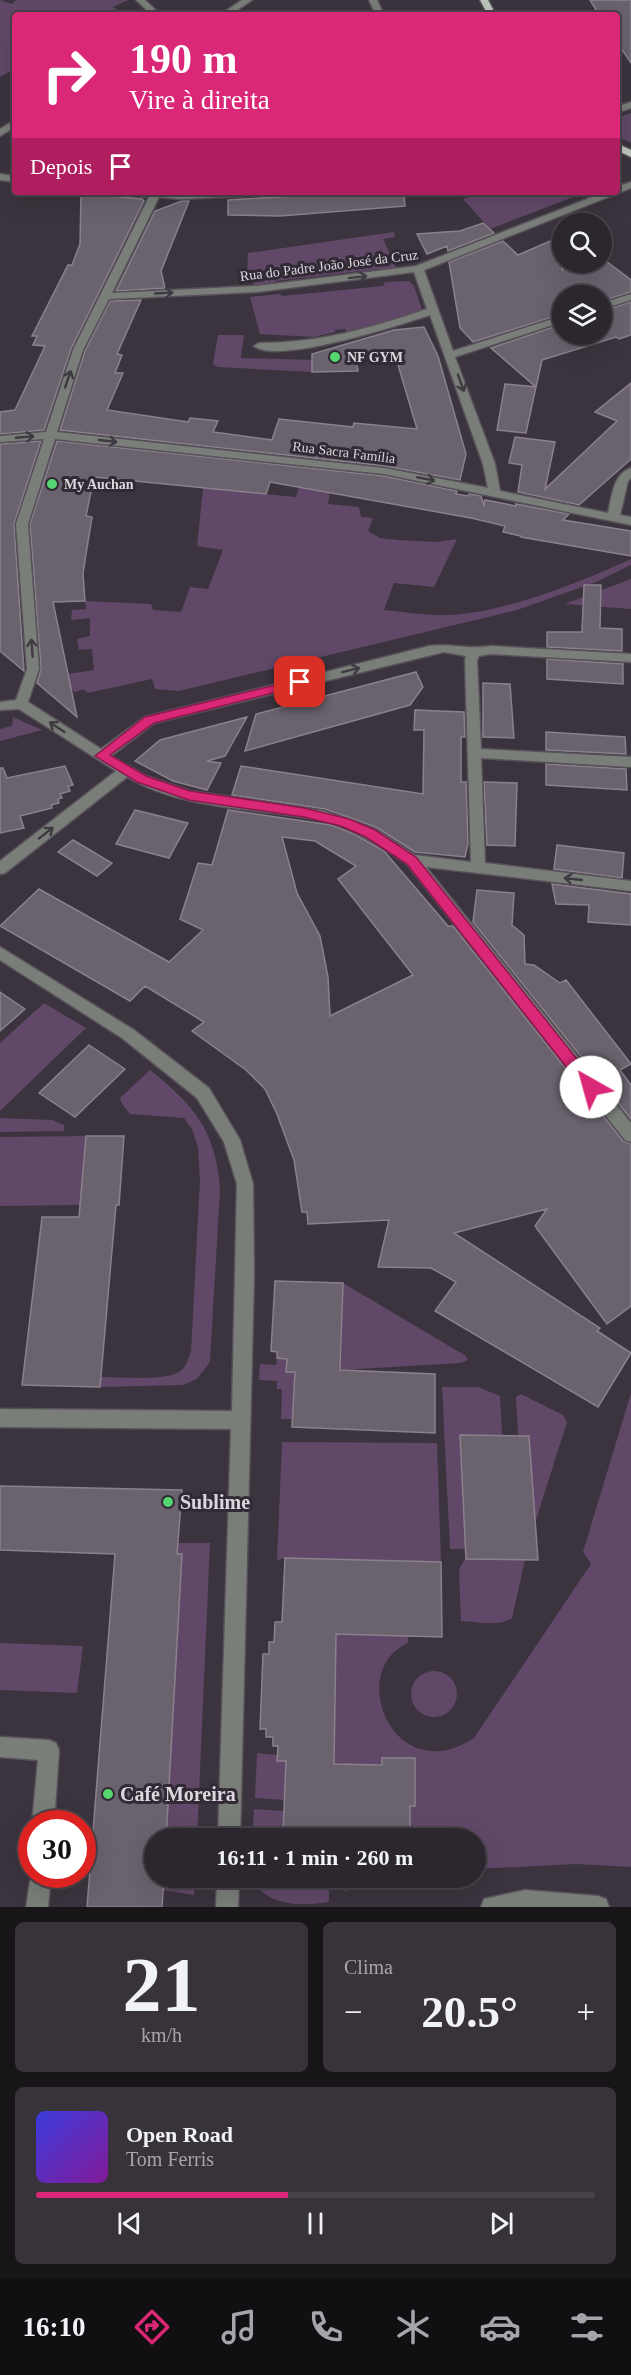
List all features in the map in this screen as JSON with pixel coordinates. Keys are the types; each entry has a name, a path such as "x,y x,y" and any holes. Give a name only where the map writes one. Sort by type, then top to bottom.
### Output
{"street":[{"path":"140,0 154,12"},
{"path":"229,12 248,0"},
{"path":"21,704 33,669 22,524 78,350 155,195"},
{"name":"Rua do Padre João José da Cruz","path":"105,296 257,289 418,269 605,195"},
{"path":"418,269 489,464 494,492"},
{"path":"612,303 631,297"},
{"path":"259,346 292,348 313,345 356,336 434,310"},
{"path":"451,356 552,322"},
{"name":"Rua Sacra Família","path":"0,439 50,435 384,471 631,521"},
{"path":"613,518 622,480 631,471"},
{"path":"101,756 150,720 429,650 444,648 474,653 491,650 631,658"},
{"path":"474,653 471,660 478,868"},
{"path":"0,706 21,704 101,756 154,785 189,796 304,813 344,822 370,833 412,860 631,1135"},
{"path":"474,753 631,762"},
{"path":"0,869 127,770"},
{"path":"412,860 631,886"},
{"path":"0,953 128,1034 203,1093 232,1140 245,1184 245,1275 229,1828"},
{"path":"0,1418 240,1420"},
{"path":"0,1746 49,1750 45,1810"},
{"path":"38,1907 39,1888"},
{"path":"228,1888 228,1907"},
{"path":"492,1907 525,1901 598,1907"}],"shaded area":[{"path":"0,0 12,4 16,0 128,0 113,7 121,12 12,12 12,71 0,77"},
{"path":"631,113 631,143 620,138 620,117"},
{"path":"477,195 576,196 490,229 463,199"},
{"path":"394,232 395,237 383,239 397,270 380,272 378,269 275,281 275,284 255,286 247,272 248,253"},
{"path":"409,281 414,286 422,310 352,333 346,333 346,329 335,330 335,332 313,337 260,334 250,297 383,286 385,282"},
{"path":"218,335 244,335 241,358 313,360 312,372 218,367 213,364"},
{"path":"303,472 332,476 328,504 359,507 361,517 373,518 368,531 380,538 437,542 457,539 434,587 394,583 384,610 449,615 494,609 542,595 631,559 631,565 596,582 517,610 179,691 155,689 152,679 88,693 83,689 75,692 69,687 68,674 94,670 92,649 79,650 77,639 90,636 90,618 71,620 72,610 86,609 85,601 151,604 153,610 181,612 190,587 208,589 223,550 197,546 203,488 296,497"},
{"path":"631,579 631,609 565,604"},
{"path":"13,717 42,730 0,741 0,729 12,726"},
{"path":"44,1003 86,1028 0,1111 0,1043"},
{"path":"150,1070 179,1095 200,1121 214,1151 218,1169 220,1189 210,1362 197,1379 183,1385 100,1387 101,1377 152,1378 172,1375 183,1368 191,1352 200,1180 198,1148 192,1129 184,1118 130,1114 122,1104 120,1098"},
{"path":"0,1118 52,1120 64,1125 64,1131 0,1132"},
{"path":"86,1136 80,1205 0,1206 0,1137"},
{"path":"343,1283 466,1356 468,1360 461,1363 341,1370"},
{"path":"277,1358 287,1359 286,1372 295,1372 293,1419 281,1419 282,1389 277,1389 277,1381 259,1380 260,1364 276,1365"},
{"path":"442,1387 478,1387 500,1396 502,1435 460,1435 466,1549 450,1549"},
{"path":"631,1393 631,1867 576,1864 486,1868 486,1828 410,1828 410,1806 415,1805 415,1759 382,1758 382,1765 334,1764 336,1634 408,1636 408,1643 389,1657 380,1677 380,1699 387,1721 401,1739 421,1749 446,1750 474,1738 591,1564 583,1552"},
{"path":"521,1394 563,1415 567,1422 535,1523 529,1436 518,1435 516,1397"},
{"path":"282,1442 437,1443 441,1562 285,1558 277,1560"},
{"path":"178,1543 210,1543 197,1828 167,1828 182,1554 177,1554"},
{"path":"466,1557 525,1560 512,1618 494,1623 461,1621 459,1570"},
{"path":"0,1643 83,1646 77,1693 0,1690"},
{"path":"434,1671 450,1678 457,1694 450,1710 434,1717 418,1710 411,1694 418,1678"},
{"path":"257,1753 278,1755 278,1761 286,1761 285,1800 255,1798"},
{"path":"254,1809 284,1811 317,1828 253,1828"},
{"path":"163,1888 194,1888 194,1895 163,1890"},
{"path":"258,1888 329,1888 329,1902 296,1904 266,1895"},
{"path":"344,1888 360,1888 344,1891"}],"building":[{"path":"590,0 631,0 631,63 620,47 620,12 597,12"},
{"path":"81,195 101,195 144,201 71,349 44,430 0,434 0,412 15,410 45,346 33,345 37,336 32,336 68,265 72,265 80,244"},
{"path":"309,195 404,195 405,206 280,216 228,215 228,200"},
{"path":"182,201 189,201 161,271 165,288 116,291 155,211"},
{"path":"483,223 494,233 448,251 447,246 427,254 417,234 460,231"},
{"path":"552,240 552,273 612,273 612,266 631,280 631,292 612,298 612,285 552,285 552,317 473,342 460,328 449,262 503,241 518,255"},
{"path":"141,300 117,354 122,355 115,373 123,373 107,410 188,422 190,418 218,421 213,432 272,440 279,419 353,427 354,423 417,429 396,358 356,359 358,371 312,372 312,354 394,330 424,327 438,356 466,454 460,480 384,466 60,430 85,351 110,301"},
{"path":"631,302 631,335 619,339 612,338 612,308"},
{"path":"552,327 552,345 590,345 542,360 536,387 491,348"},
{"path":"631,383 631,459 579,505 518,492 522,465 509,463 515,437 555,442 545,489 617,421 595,412"},
{"path":"505,384 536,387 526,433 497,430"},
{"path":"41,441 14,524 24,671 0,651 0,444"},
{"path":"57,441 384,476 457,491 456,494 481,496 484,505 485,500 516,506 516,504 569,514 563,520 631,531 631,556 521,537 503,532 505,526 471,518 270,482 266,494 94,477 86,516 92,517 83,573 85,601 53,602 77,717 37,683 41,669 30,524"},
{"path":"584,585 601,585 600,628 622,629 622,651 547,647 547,632 582,632"},
{"path":"547,659 623,664 623,684 547,679"},
{"path":"416,672 423,687 410,705 245,751 256,714"},
{"path":"483,683 510,684 514,738 483,737"},
{"path":"415,710 464,712 465,737 461,737 461,782 466,782 468,844 465,857 415,852 376,827 325,809 232,795 241,766 423,794 424,730 414,730"},
{"path":"247,717 225,756 207,761 221,763 207,790 173,781 135,761 160,740"},
{"path":"546,732 625,737 626,754 546,750"},
{"path":"546,764 626,769 627,790 546,785"},
{"path":"65,766 73,785 68,786 70,791 60,794 62,798 58,799 59,803 51,805 52,808 20,816 24,828 0,833 0,768 3,768 7,778"},
{"path":"484,782 517,783 515,846 487,845"},
{"path":"135,810 188,823 169,858 116,844"},
{"path":"228,810 331,825 354,834 384,851 448,926 453,926 623,1141 631,1144 631,1306 607,1324 535,1226 547,1209 454,1233 600,1328 597,1331 631,1353 598,1407 435,1311 456,1282 431,1268 378,1267 389,1220 308,1224 307,1212 302,1212 294,1160 265,1089 246,1070 192,1031 204,1022 145,986 130,1001 0,926 39,889 169,962 203,930 180,919 198,863 212,865","holes":["282,837 315,841 356,866 338,879 413,975 330,1016 328,977 320,936 297,893"]},
{"path":"73,840 112,863 97,876 58,852"},
{"path":"557,845 624,853 622,878 554,869"},
{"path":"552,884 631,894 631,925 588,922 589,905 556,904"},
{"path":"477,890 514,893 512,925 524,935 525,964 534,965 560,983 566,980 631,1064 620,1070 631,1085 631,1119 473,922"},
{"path":"0,992 25,1009 0,1031"},
{"path":"89,1045 125,1069 75,1117 39,1093"},
{"path":"86,1136 124,1136 100,1387 22,1385 42,1217 79,1217"},
{"path":"275,1281 343,1283 340,1370 435,1374 435,1433 292,1427 295,1372 286,1372 287,1359 277,1358 277,1352 271,1351"},
{"path":"460,1435 529,1436 538,1560 466,1559"},
{"path":"0,1486 182,1490 177,1554 182,1554 167,1828 144,1828 144,1888 163,1888 162,1907 87,1907 89,1888 96,1888 95,1810 115,1554 0,1550"},
{"path":"285,1558 441,1562 442,1637 336,1634 334,1764 382,1765 382,1758 415,1758 415,1806 410,1806 410,1828 283,1828 286,1761 277,1761 278,1746 273,1746 273,1737 266,1737 266,1729 260,1729 263,1654 269,1654 269,1642 274,1642 275,1622 282,1622"}],"place":[{"name":"NF GYM","path":"335,357"},
{"name":"My Auchan","path":"52,484"},
{"name":"Sublime","path":"168,1502"},
{"name":"Café Moreira","path":"108,1794"}],"route":[{"path":"300,682 150,720 101,756 154,785 189,796 324,816 344,822 370,833 412,860 591,1087"}]}
